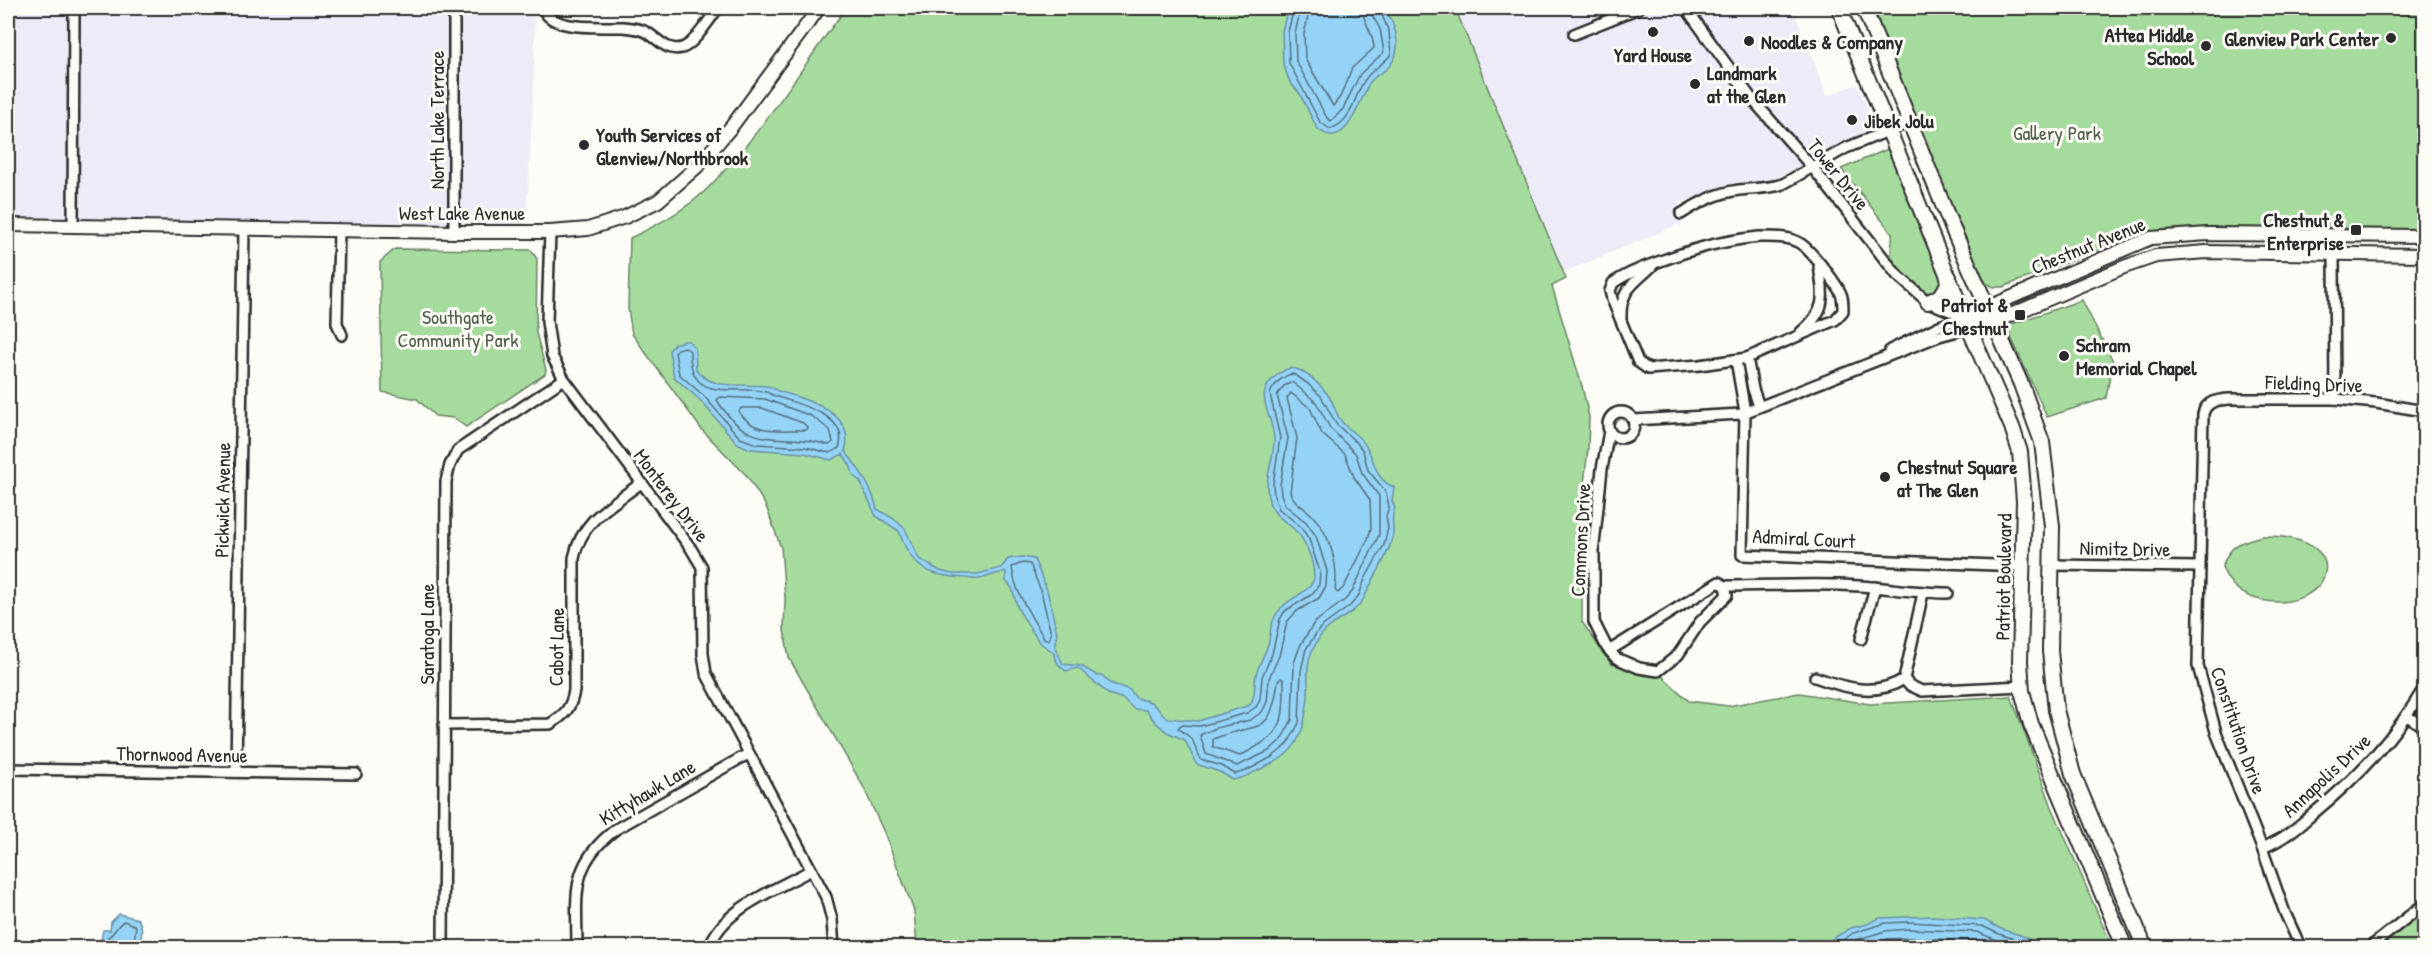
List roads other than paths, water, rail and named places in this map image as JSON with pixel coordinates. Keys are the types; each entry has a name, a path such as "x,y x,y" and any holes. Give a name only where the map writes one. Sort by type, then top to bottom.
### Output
{"main road":[{"name":"Patriot Boulevard","path":"1839,8 2012,427 2020,452 2024,501 2021,566 2022,686 2031,724 2125,948"},
{"path":"1864,8 2042,442 2052,526 2050,651 2056,710 2073,774 2145,948"},
{"path":"1928,302 1943,294 1948,287 1949,277"}],"street":[{"path":"73,225 74,8"},
{"name":"North Lake Terrace","path":"454,8 454,232"},
{"path":"543,8 549,17 564,24 633,28 648,33 666,47 679,49 691,43 718,8"},
{"path":"1574,34 1639,8"},
{"name":"Tower Drive","path":"1686,8 1751,98 1812,167 1897,275 1928,302 1967,322"},
{"name":"West Lake Avenue","path":"8,225 454,232 550,232 588,229 624,217 658,201 699,165 726,134 815,9"},
{"path":"1681,214 1722,193 1772,188 1846,148 1910,122"},
{"name":"Pickwick Avenue","path":"236,772 244,229"},
{"path":"339,230 337,323 342,335"},
{"name":"Monterey Drive","path":"550,232 547,322 552,356 564,379 690,547 702,567 703,654 706,674 830,906 834,948"},
{"name":"Chestnut Avenue","path":"1609,431 1610,419 1616,413 1628,414 1633,420 1741,414 1939,336 1988,308 2151,238 2208,234 2424,236"},
{"path":"1783,237 1800,243 1818,263 1842,297 1843,311 1835,320 1747,358 1700,365 1648,369 1638,363 1610,291 1613,283 1621,277 1656,262 1720,241 1783,237"},
{"name":"Chestnut Avenue","path":"1967,322 1994,322 2124,267 2156,256 2206,252 2424,255"},
{"path":"2334,255 2335,399"},
{"path":"1622,322 1621,309 1628,288 1656,262"},
{"path":"1797,335 1810,325 1821,309 1824,292 1818,263"},
{"path":"1747,358 1752,389 1759,406"},
{"name":"Admiral Court","path":"1736,360 1745,412 1742,555 2021,566"},
{"name":"Saratoga Lane","path":"443,948 446,481 450,465 458,450 564,379"},
{"name":"Fielding Drive","path":"2205,407 2215,400 2229,399 2335,399 2424,411"},
{"name":"Constitution Drive","path":"2205,407 2202,430 2198,666 2216,732 2285,913 2301,948"},
{"path":"1609,431 1620,438 1629,436 1634,429 1633,420"},
{"name":"Commons Drive","path":"1609,431 1602,469 1594,546 1594,622 1607,648 1616,658 1639,668 1658,671 1678,655 1700,622 1726,595 1725,586"},
{"name":"Cabot Lane","path":"444,725 550,724 564,716 571,705 574,691 574,558 577,543 585,528 597,516 640,483"},
{"name":"Nimitz Drive","path":"2050,565 2199,567"},
{"path":"1607,648 1612,649 1719,582 1725,586 1875,587 1923,593 1948,593"},
{"path":"1861,639 1875,587"},
{"path":"1815,677 1846,689 1890,688 1904,679 1923,593"},
{"path":"1904,679 1909,685 1922,690 2022,686"},
{"name":"Annapolis Drive","path":"2262,848 2291,832 2370,763 2407,716 2424,688"},
{"path":"2407,716 2424,727"},
{"name":"Kittyhawk Lane","path":"577,948 578,877 588,857 600,841 616,829 748,754"},
{"name":"Thornwood Avenue","path":"8,769 356,774"},
{"path":"709,948 714,934 735,912 811,870"},
{"path":"2369,948 2424,904"}],"water":[{"path":"1288,8 1383,8 1392,23 1397,39 1395,56 1385,70 1370,82 1351,121 1337,134 1327,134 1317,128 1300,94 1290,82 1283,64 1282,31"},
{"path":"689,341 695,348 696,369 710,381 728,385 769,386 814,403 836,417 843,426 847,438 845,451 872,493 877,509 905,529 919,559 940,571 952,574 977,574 1001,568 1008,559 1022,557 1034,559 1047,590 1057,633 1055,647 1063,664 1081,666 1098,676 1102,675 1110,683 1130,690 1136,698 1151,702 1167,718 1198,721 1250,705 1254,695 1256,675 1278,611 1309,587 1313,581 1312,563 1306,545 1299,534 1275,512 1268,496 1267,481 1274,442 1264,397 1271,381 1280,373 1296,369 1319,385 1330,398 1342,422 1365,444 1379,476 1394,487 1392,501 1395,508 1391,543 1361,602 1352,612 1324,632 1312,651 1308,668 1305,718 1294,746 1278,760 1247,776 1233,780 1220,772 1196,764 1185,740 1167,732 1146,710 1134,709 1123,699 1108,694 1078,668 1066,671 1061,667 1053,652 1039,642 1018,609 1012,588 1006,581 1006,572 976,579 940,575 922,568 909,554 899,531 876,516 860,481 854,476 843,454 831,460 804,453 750,449 737,443 700,400 674,377 669,351 674,344"},
{"path":"119,914 138,919 140,922 142,933 137,947 104,947 101,940 103,930 110,930 111,922"},
{"path":"1933,916 1984,920 2001,929 2023,936 2032,941 2036,947 1824,947 1835,937 1851,928 1880,918"}],"place":[{"name":"Yard House","path":"1653,32"},
{"name":"Glenview Park Center","path":"2391,38"},
{"name":"Noodles & Company","path":"1749,41"},
{"name":"Attea Middle School","path":"2206,46"},
{"name":"Landmark at the Glen","path":"1695,84"},
{"name":"Jibek Jolu","path":"1852,120"},
{"name":"Youth Services of Glenview/Northbrook","path":"584,145"},
{"name":"Chestnut & Enterprise","path":"2356,230"},
{"name":"Patriot & Chestnut","path":"2020,315"},
{"name":"Schram Memorial Chapel","path":"2064,356"},
{"name":"Chestnut Square at The Glen","path":"1885,477"}],"park label":[{"name":"Gallery Park","path":"2057,132"},
{"name":"Southgate Community Park","path":"458,328"}]}
